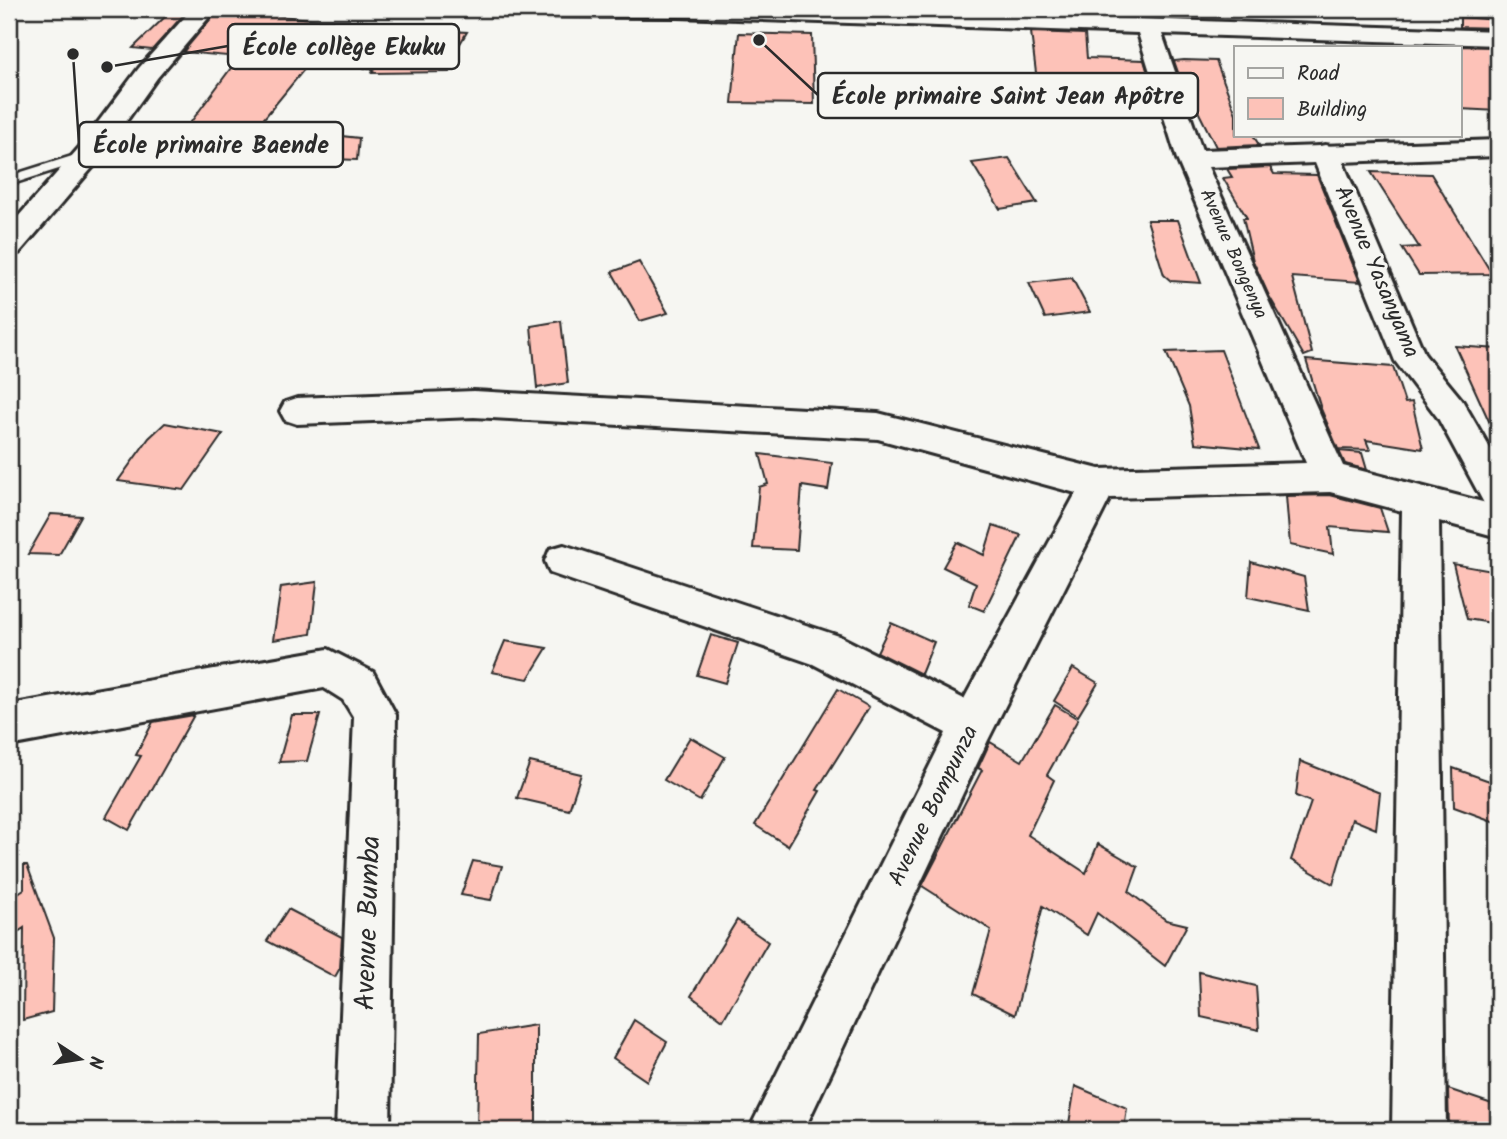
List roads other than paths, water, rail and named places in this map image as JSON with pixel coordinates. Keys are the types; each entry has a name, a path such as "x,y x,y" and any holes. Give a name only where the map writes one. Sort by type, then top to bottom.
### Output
{"street":[{"path":"9,246 88,155 148,73 204,9"},
{"path":"507,9 1074,17 1148,27 1498,38"},
{"name":"Avenue Bongenya","path":"1148,27 1191,159 1330,477"},
{"path":"1191,159 1498,148"},
{"name":"Avenue Yasanyama","path":"1325,153 1411,361 1450,409 1498,494"},
{"path":"297,411 474,404 878,426 1100,484 1330,477 1498,521"},
{"name":"Avenue Bompunza","path":"776,1130 973,725 1100,484"},
{"path":"1419,1130 1420,500"},
{"path":"564,561 825,649 973,725"},
{"name":"Avenue Bumba","path":"9,726 328,668 358,686 374,715 363,1130"}],"lane":[{"path":"9,181 88,155"}],"place":[{"name":"École primaire Saint Jean Apôtre","path":"759,40"},
{"name":"École primaire Baende","path":"73,54"},
{"name":"École collège Ekuku","path":"107,67"}]}
